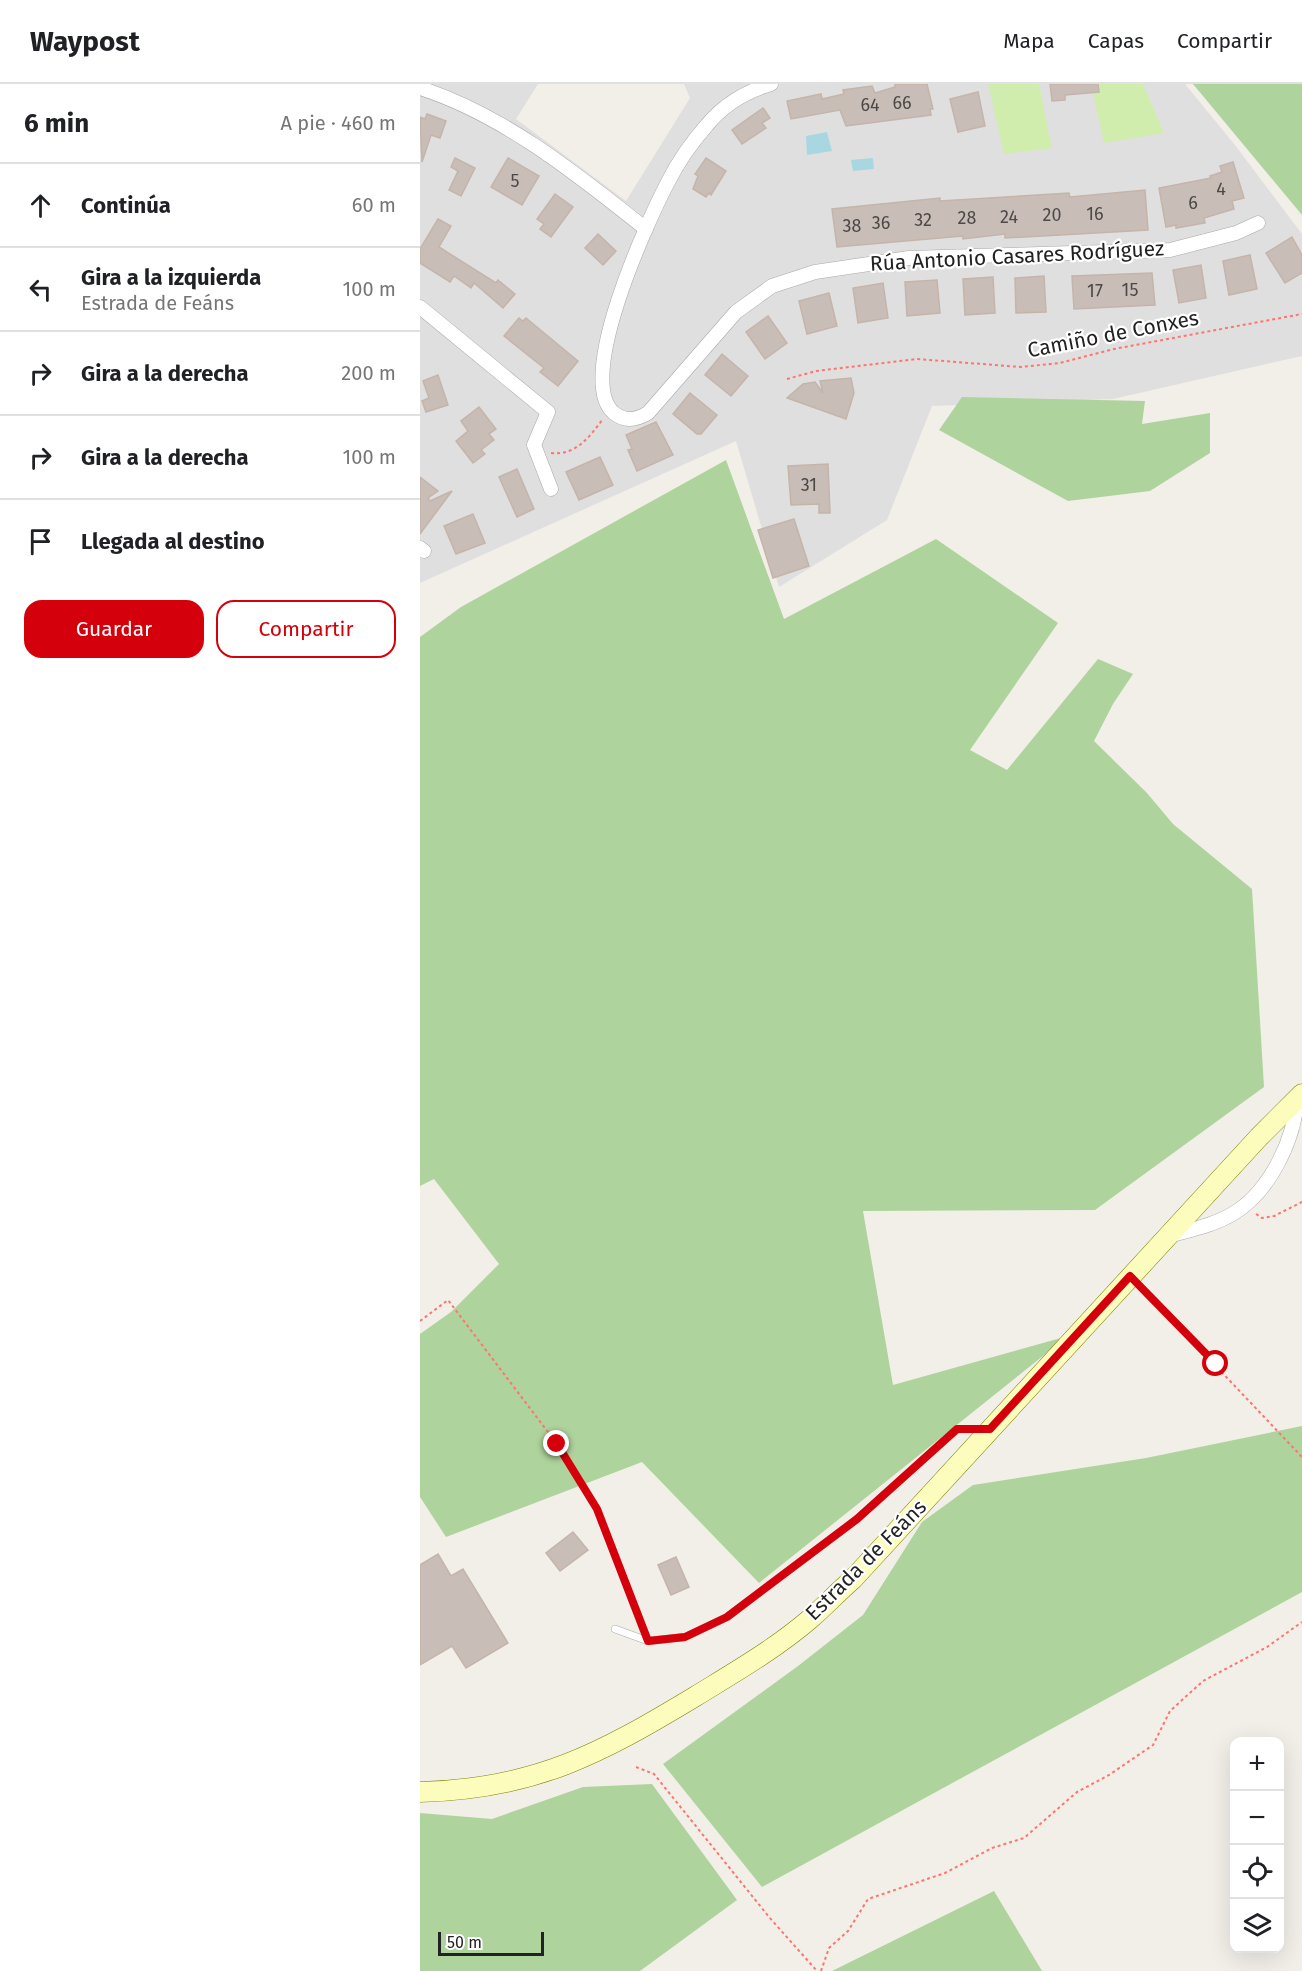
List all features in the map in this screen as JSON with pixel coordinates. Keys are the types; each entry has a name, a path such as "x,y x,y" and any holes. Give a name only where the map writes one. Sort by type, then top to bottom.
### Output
{"street":[{"path":"610,410 602,387 603,360 614,310 646,229 669,180 707,124 725,107 756,89 771,84"},
{"path":"420,88 487,117 594,186 646,229"},
{"name":"Rúa Antonio Casares Rodríguez","path":"610,410 627,419 648,413 736,312 772,286 815,272 909,258 1170,249 1236,233 1258,223"},
{"path":"420,306 548,412 534,445 551,489"},
{"name":"Estrada de Feáns","path":"1168,1236 1202,1227 1232,1214 1245,1205 1272,1173 1292,1126 1300,1096"},
{"name":"Estrada de Feáns","path":"420,1792 463,1791 511,1782 570,1765 626,1738 749,1664 809,1619 853,1579 1130,1276 1300,1096"}],"lane":[{"path":"615,1629 648,1641 685,1637 727,1617 857,1519 957,1429 990,1429"}],"path":[{"name":"Camiño de Conxes","path":"788,380 816,371 917,359 1021,367 1060,363 1114,349 1302,314"},
{"path":"536,451 559,454 577,448 589,437 610,410"},
{"path":"1245,1205 1262,1218 1274,1216 1302,1202"},
{"path":"1130,1276 1302,1457"},
{"path":"420,1321 448,1300 557,1444 597,1509 648,1641"},
{"path":"636,1767 654,1774 769,1917 819,1971 830,1948 848,1931 868,1899 945,1873 992,1848 1024,1838 1077,1792 1109,1775 1153,1744 1170,1711 1203,1681 1267,1647 1302,1622"}],"shaded area":[{"path":"420,84 538,84 516,119 626,201 690,98 684,84 1185,84 1235,145 1302,234 1302,356 1113,399 932,406 887,520 779,587 736,441 420,583"}],"green space":[{"path":"988,84 1039,84 1052,148 1004,154"},
{"path":"1091,84 1143,84 1164,133 1104,143"},
{"path":"1193,84 1302,84 1302,215"},
{"path":"962,397 1145,401 1142,424 1210,413 1210,453 1150,491 1068,501 939,430"},
{"path":"726,460 784,619 936,539 1058,623 970,750 1007,770 1098,659 1133,674 1113,704 1094,741 1147,793 1173,824 1252,889 1264,1087 1095,1210 863,1211 893,1385 1068,1336 759,1583 642,1462 446,1537 420,1497 420,1334 451,1312 499,1264 434,1179 420,1186 420,637 461,607"},
{"path":"1302,1426 1302,1592 762,1887 663,1764 798,1666 863,1615 922,1522 973,1485 1146,1458"},
{"path":"652,1784 737,1900 640,1971 420,1971 420,1813 492,1819 583,1787"},
{"path":"994,1891 1042,1971 832,1971"}],"water":[{"path":"827,132 832,151 807,155 806,136"},
{"path":"873,158 874,169 853,171 851,160"}],"building":[{"path":"895,84 927,84 933,109 930,109 931,115 846,126 840,110 791,119 787,101 821,94 822,99 844,94 843,90 872,86 875,93 895,87"},
{"path":"1050,84 1098,84 1099,92 1065,95 1065,100 1052,101"},
{"path":"978,92 985,126 958,132 950,99"},
{"path":"763,108 770,118 762,123 766,128 742,144 732,130"},
{"path":"427,114 446,121 440,138 431,135 422,162 420,117 425,119"},
{"path":"455,158 475,168 461,196 449,190 458,171 451,167"},
{"path":"508,158 539,176 522,205 491,187"},
{"path":"706,158 726,171 711,195 709,193 706,197 693,189 698,176 695,174"},
{"path":"1233,162 1244,198 1232,201 1234,209 1204,218 1205,223 1176,228 1176,225 1166,227 1159,188 1211,178 1210,176 1222,172 1220,166"},
{"path":"1145,190 1148,230 1005,238 1005,234 963,239 963,236 837,247 832,209 940,198 940,201 1069,193 1070,197"},
{"path":"555,194 573,207 551,237 540,229 544,224 537,219"},
{"path":"438,219 451,226 439,247 496,283 498,280 515,294 503,308 474,283 471,288 454,276 450,282 420,263 420,249"},
{"path":"598,234 616,251 603,265 585,248"},
{"path":"1292,237 1302,255 1302,273 1285,283 1266,253"},
{"path":"1250,255 1257,289 1229,295 1223,261"},
{"path":"1201,265 1206,298 1179,303 1173,270"},
{"path":"1152,273 1155,305 1074,309 1072,276"},
{"path":"1044,276 1046,312 1016,313 1015,278"},
{"path":"993,277 995,313 965,315 963,279"},
{"path":"937,280 940,313 907,316 905,282"},
{"path":"883,283 888,318 858,323 853,288"},
{"path":"829,293 837,326 807,334 799,301"},
{"path":"768,316 787,343 765,359 746,332"},
{"path":"519,318 523,321 526,318 578,361 558,386 540,372 544,368 504,336"},
{"path":"722,354 748,376 731,396 705,375"},
{"path":"438,375 448,405 426,412 422,401 429,398 423,381"},
{"path":"851,378 854,393 846,419 787,398 803,384 815,382 823,393 820,381"},
{"path":"690,393 717,415 701,434 697,434 673,414"},
{"path":"479,407 496,429 489,434 494,440 481,450 485,454 473,463 456,441 468,431 461,421"},
{"path":"656,422 673,455 637,471 628,450 632,449 626,435"},
{"path":"600,457 613,485 579,500 566,472"},
{"path":"828,464 830,513 819,513 819,504 791,505 788,466"},
{"path":"517,469 534,509 517,517 499,477"},
{"path":"420,477 438,491 428,498 430,501 452,491 420,534"},
{"path":"473,514 485,543 456,554 444,526"},
{"path":"794,519 809,566 773,578 758,530"},
{"path":"573,1532 588,1550 560,1571 546,1553"},
{"path":"438,1554 451,1576 463,1569 508,1643 466,1668 452,1646 420,1665 420,1565"},
{"path":"676,1557 689,1587 671,1595 658,1565"}],"route":[{"path":"557,1444 597,1509 648,1641 685,1637 727,1617 857,1519 957,1429 990,1429 1033,1385 1130,1276 1216,1364"}]}
